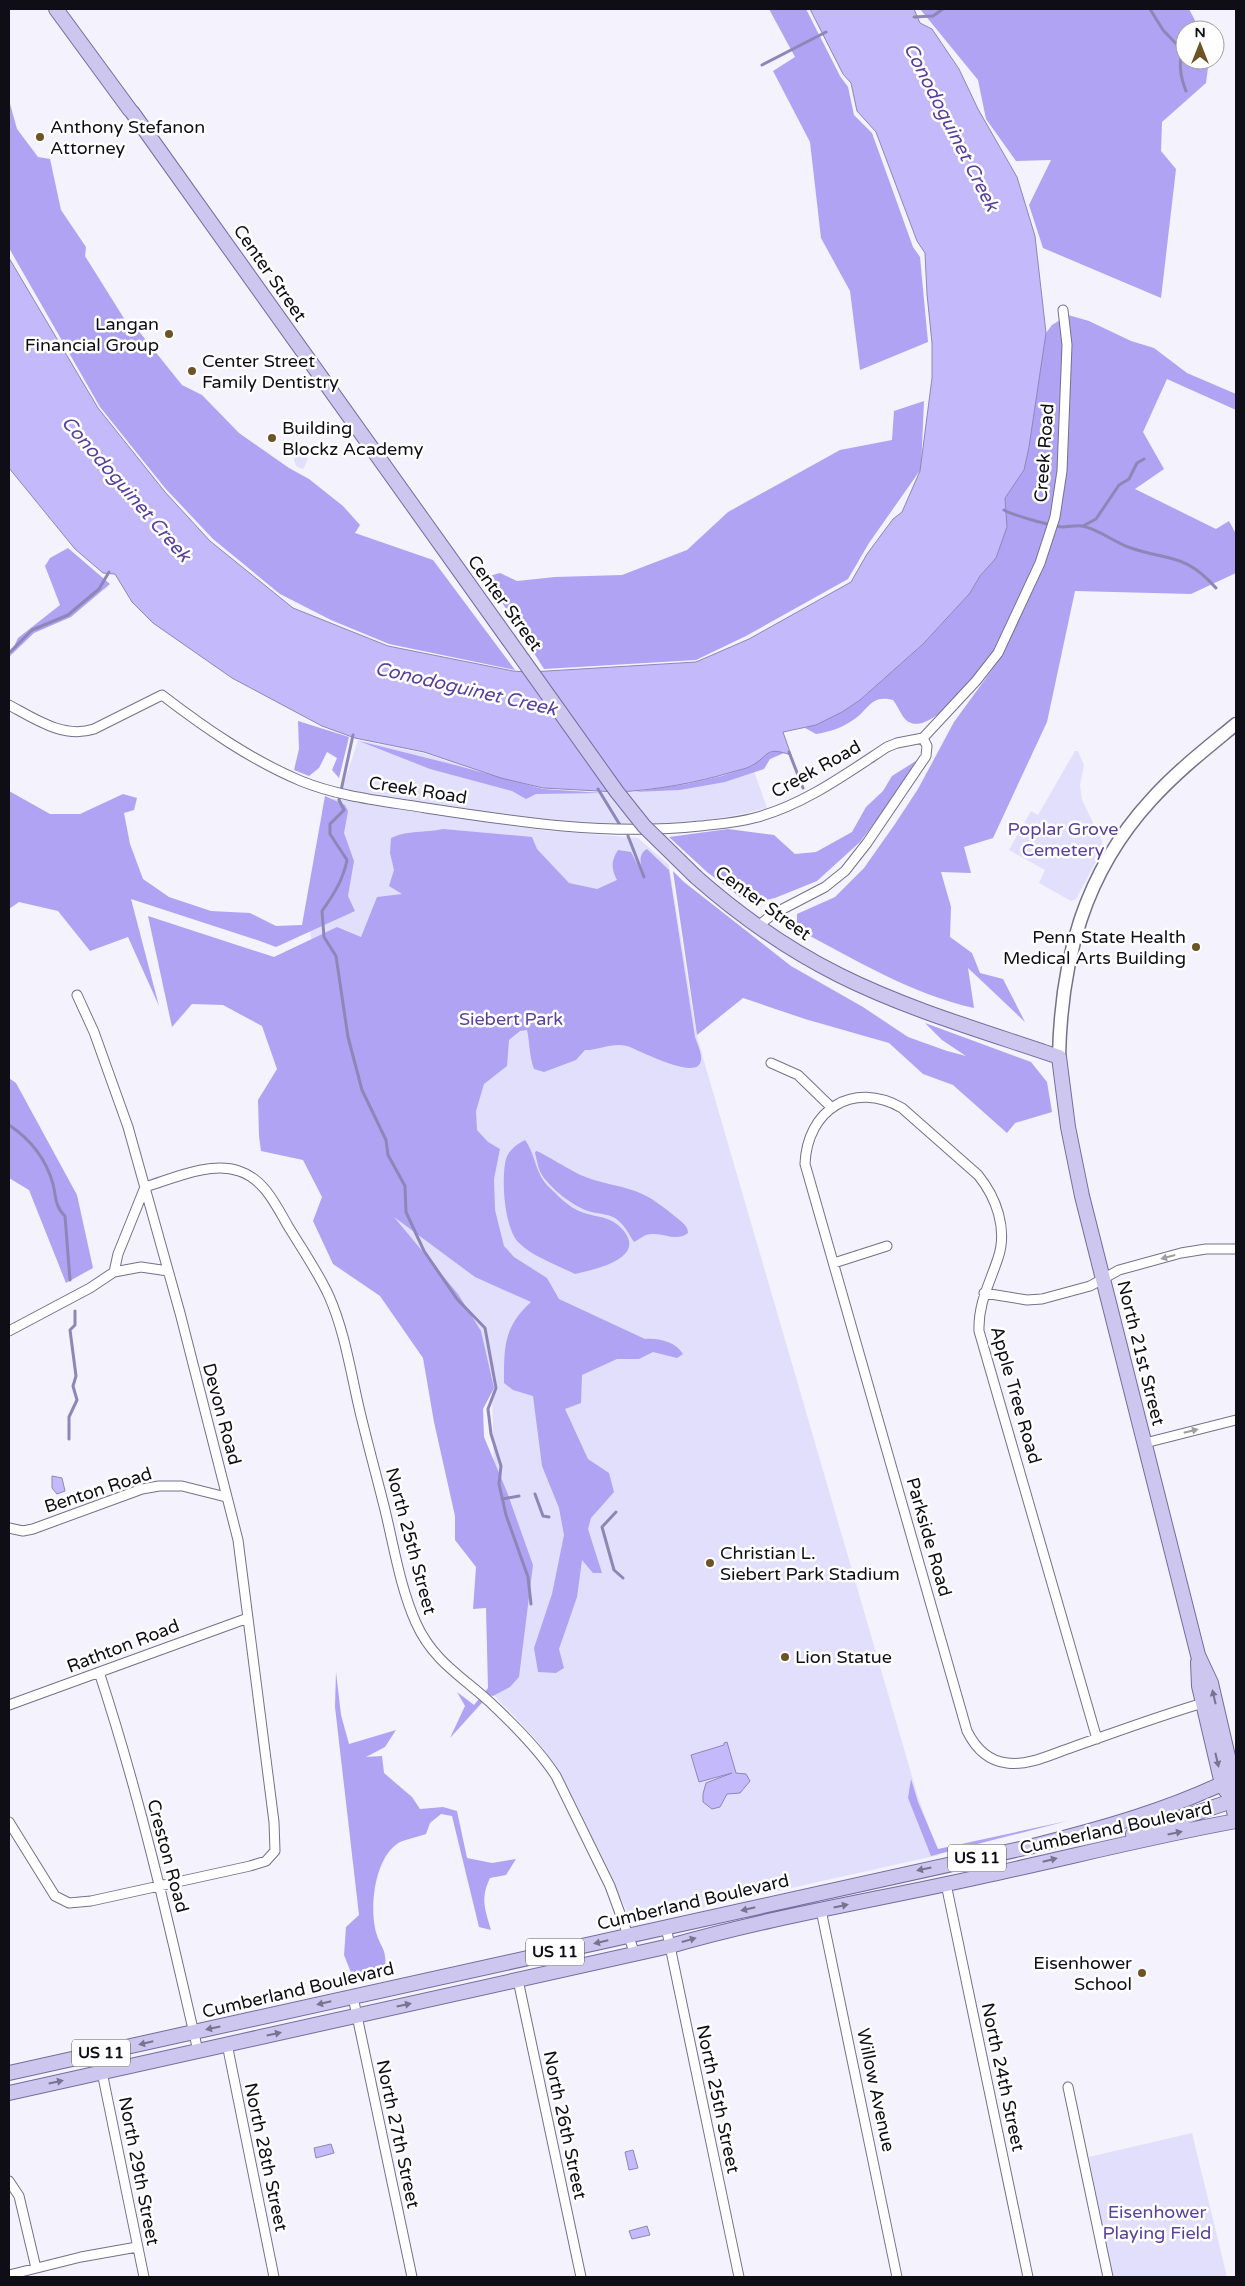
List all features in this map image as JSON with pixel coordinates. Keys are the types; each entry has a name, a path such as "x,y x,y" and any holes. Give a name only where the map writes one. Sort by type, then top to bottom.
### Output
{"main road":[{"name":"Center Street","path":"56,9 131,111 617,792 644,826 696,877 758,926 810,959 869,989 1059,1057"},
{"name":"North 21st Street","path":"1059,1057 1073,1153 1103,1280 1198,1655 1211,1683 1220,1719 1231,1780 1236,1822"},
{"name":"North 21st Street","path":"1198,1655 1199,1686 1203,1703 1231,1780"},
{"path":"1220,1719 1226,1730 1236,1740"},
{"name":"Cumberland Boulevard","path":"9,2073 1080,1834 1157,1811 1231,1780"},
{"path":"1076,1854 1232,1801"},
{"name":"Cumberland Boulevard","path":"9,2092 635,1954 742,1927 946,1884 1076,1854 1236,1822"},
{"path":"742,1927 765,1914 812,1903 830,1890"}],"street":[{"name":"Creek Road","path":"9,705 55,728 73,732 94,729 162,695 186,714 258,758 300,781 332,792 545,825 624,831 666,830 729,823 773,812 800,800 887,747 923,738 943,719 998,653 1040,563 1055,517 1062,471 1067,345 1063,310"},
{"path":"1059,1057 1061,1008 1069,960 1082,914 1104,866 1131,824 1151,800 1187,765 1236,724"},
{"path":"758,926 773,914 825,887 845,870 867,843 926,756 927,746 923,738"},
{"name":"Devon Road","path":"77,996 94,1032 112,1081 145,1188 238,1540 276,1843 274,1854 266,1861 160,1885"},
{"path":"771,1063 798,1075 832,1108"},
{"name":"Apple Tree Road","path":"832,1108 846,1100 860,1097 873,1097 893,1102 918,1121 985,1184 998,1211 1002,1234 999,1256 984,1293 979,1320 982,1342 1097,1739"},
{"name":"Parkside Road","path":"832,1108 818,1121 812,1131 805,1154 805,1164 911,1536 972,1741 989,1757 1000,1762 1025,1763 1203,1703"},
{"name":"North 25th Street","path":"145,1188 198,1172 228,1168 254,1178 267,1191 324,1286 335,1312 348,1358 398,1569 412,1613 423,1638 444,1665 495,1706 546,1761 556,1776 610,1886 635,1954"},
{"path":"114,1272 118,1254 145,1188"},
{"path":"834,1264 887,1246"},
{"path":"984,1293 1027,1300 1042,1299 1090,1286 1119,1270 1181,1254 1206,1249 1236,1249"},
{"path":"9,1331 90,1288 114,1272 141,1267 168,1271"},
{"path":"1145,1443 1236,1420"},
{"name":"Benton Road","path":"9,1528 33,1529 142,1489 159,1486 182,1486 226,1497"},
{"name":"Rathton Road","path":"9,1705 248,1618"},
{"name":"Creston Road","path":"99,1672 113,1714 160,1885 198,2051"},
{"path":"9,1822 45,1883 60,1900 69,1903 91,1901 160,1885"},
{"name":"North 24th Street","path":"946,1884 1028,2277"},
{"name":"Willow Avenue","path":"821,1910 897,2277"},
{"name":"North 25th Street","path":"666,1927 739,2277"},
{"name":"North 26th Street","path":"518,1980 580,2277"},
{"name":"North 27th Street","path":"353,1997 412,2277"},
{"name":"North 28th Street","path":"227,2044 274,2277"},
{"name":"North 29th Street","path":"102,2072 144,2277"},
{"path":"1068,2087 1108,2277"},
{"path":"9,2180 19,2196 36,2268"},
{"path":"9,2275 137,2247"}],"green space":[{"path":"769,9 806,9 840,76 848,87 854,115 872,133 913,247 920,257 928,342 860,370 850,291 821,238 810,142 773,71 795,57"},
{"path":"920,9 1189,9 1195,20 1175,20 1175,70 1208,70 1206,83 1162,122 1161,151 1176,169 1161,298 1043,248 1029,205 1051,160 1016,161 986,119 978,80"},
{"path":"9,100 17,129 38,157 50,159 61,210 86,247 85,256 125,320 137,329 182,385 202,395 239,433 289,468 309,479 343,506 360,525 355,533 433,560 515,670 389,644 331,620 280,594 213,539 165,488 100,407 9,248"},
{"path":"1068,315 1089,321 1131,341 1154,348 1187,373 1236,394 1236,410 1167,379 1143,432 1164,469 1135,489 1216,529 1229,521 1236,534 1236,573 1191,594 1075,591 1047,722 993,838 964,847 971,873 941,872 951,907 950,937 972,953 980,973 1003,979 1025,1022 968,968 974,1008 951,1002 905,985 840,952 797,929 797,914 835,897 864,868 918,789 954,722 1002,656 1034,583 1006,634 989,659 958,697 933,718 921,723 911,723 903,716 893,700 879,699 870,704 853,720 835,729 816,734 805,728 842,712 860,700 923,644 970,593 980,576 996,558 1005,498 1024,470 1046,333 1052,325"},
{"path":"924,401 921,469 869,543 848,579 746,636 696,660 544,669 486,577 500,573 517,581 555,577 622,575 687,550 728,512 840,450 892,440 894,411"},
{"path":"300,450 308,459 303,469 297,467 294,461 296,451"},
{"path":"68,548 110,584 71,617 34,633 9,657 18,638 60,605 45,566 50,558"},
{"path":"298,721 349,737 339,778 332,770 337,758 327,752 319,768 309,776 294,770 299,749"},
{"path":"358,740 423,753 500,778 543,789 618,793 634,792 687,784 752,766 767,808 715,819 662,824 608,824 554,821 501,815 342,790"},
{"path":"359,741 543,789 602,793 536,794 526,799 512,791 430,769"},
{"path":"778,750 784,753 770,759 764,769 725,782 680,790 634,792 687,784 722,776 752,766 765,754"},
{"name":"Poplar Grove Cemetery","path":"1075,751 1078,751 1084,765 1080,785 1082,800 1102,841 1101,852 1076,899 1071,901 1039,883 1045,870 1009,850 1031,811 1038,815"},
{"path":"919,759 903,785 860,842 817,881 775,898 757,902 740,897 707,872 669,837 728,829 774,835 795,854 816,852 852,832 866,807 883,791 892,776"},
{"path":"9,791 50,814 80,814 123,794 137,798 134,810 124,813 130,844 143,879 169,897 211,911 250,913 276,926 302,925 325,796 345,805 348,811 344,833 354,861 348,896 355,911 276,947 131,899 159,1006 128,937 90,951 58,911 19,902 9,909"},
{"name":"Siebert Park","path":"329,798 541,830 638,838 669,865 697,1037 918,1797 939,1855 639,1922 633,1920 629,1916 563,1778 539,1743 491,1692 494,1481 492,1388 393,1246 337,1072 310,933"},
{"path":"443,829 532,837 537,849 569,883 597,889 617,880 613,865 618,850 631,852 645,879 641,855 647,849 669,870 695,1037 701,1057 698,1066 690,1068 667,1063 627,1046 617,1045 585,1050 576,1060 544,1072 534,1069 527,1030 520,1031 509,1040 507,1066 484,1084 476,1111 477,1130 488,1142 500,1149 494,1179 495,1210 504,1246 514,1257 547,1278 559,1299 645,1339 656,1339 672,1344 683,1354 677,1358 653,1352 639,1359 617,1359 582,1375 581,1403 565,1409 588,1459 609,1473 614,1492 591,1518 588,1529 602,1573 593,1573 582,1560 577,1597 559,1649 564,1668 556,1673 538,1672 534,1648 552,1594 564,1535 559,1508 542,1466 533,1396 513,1390 504,1383 505,1349 510,1330 515,1320 531,1302 475,1277 394,1217 458,1294 481,1331 494,1388 483,1409 484,1437 507,1492 533,1565 519,1677 510,1687 493,1696 489,1695 450,1738 465,1706 457,1692 474,1705 488,1688 486,1608 473,1609 476,1567 455,1540 455,1516 434,1422 423,1358 380,1296 333,1264 313,1221 322,1197 303,1160 261,1151 258,1100 277,1069 262,1026 223,1005 192,1004 172,1027 148,916 274,957 337,927 361,937 377,897 402,894 389,886 394,870 390,853 391,838 397,835"},
{"path":"673,871 684,882 791,966 863,1007 908,1037 966,1056 942,1040 925,1023 1031,1062 1047,1082 1052,1112 1015,1123 1007,1133 953,1085 923,1074 889,1043 805,1019 743,998 697,1035"},
{"path":"9,1078 16,1083 77,1195 93,1268 66,1283 29,1190 9,1178"},
{"path":"525,1140 544,1182 558,1196 575,1209 607,1219 622,1229 629,1241 628,1248 618,1260 575,1274 538,1256 518,1242 513,1235 507,1214 504,1178 506,1159 509,1153"},
{"path":"536,1151 583,1176 641,1193 662,1206 683,1223 688,1233 679,1237 649,1234 634,1242 624,1226 615,1218 582,1209 557,1191 541,1173"},
{"path":"336,1672 341,1715 349,1744 396,1730 385,1747 366,1757 382,1756 384,1773 412,1797 420,1809 443,1807 457,1811 467,1858 492,1863 516,1859 506,1875 490,1878 487,1885 484,1904 491,1930 479,1927 452,1816 441,1814 430,1823 426,1834 400,1842 385,1858 376,1881 374,1894 375,1928 384,1953 384,1972 354,1980 344,1955 346,1927 359,1915 335,1707"},
{"path":"911,1779 918,1802 938,1849 1067,1821 931,1856 908,1798"},
{"name":"Eisenhower Playing Field","path":"1192,2133 1227,2277 1112,2277 1089,2157"}],"water":[{"name":"Conodoguinet Creek","path":"810,9 914,9 920,23 932,29 959,69 978,109 1017,177 1035,236 1046,333 1024,470 1005,498 1007,527 996,558 980,576 970,593 923,644 860,700 842,712 816,725 783,732 791,755 776,751 768,753 749,767 718,776 661,788 618,792 531,672 696,662 749,639 851,582 867,554 893,519 902,512 920,471 932,378 932,343 925,253 917,241 876,132 857,111 851,83 843,74"},
{"name":"Conodoguinet Creek","path":"9,258 98,408 165,492 210,541 293,608 388,646 513,671 527,672 617,792 543,788 501,778 424,752 355,738 322,726 232,678 153,623 132,602 115,574 103,573 75,549 9,468"},
{"path":"52,1476 62,1478 65,1491 57,1494 52,1488"},
{"path":"727,1742 736,1773 746,1774 750,1781 740,1793 727,1794 720,1807 712,1809 703,1802 706,1783 732,1773 699,1782 691,1755 724,1745"},
{"path":"331,2144 334,2153 316,2158 314,2148"},
{"path":"633,2150 638,2168 629,2170 625,2152"},
{"path":"647,2226 650,2235 632,2239 629,2231"}],"waterway":[{"path":"914,17 933,16 943,9"},
{"path":"1150,9 1163,30 1182,50 1181,70 1186,91"},
{"path":"762,65 826,32"},
{"path":"1083,526 1096,519 1119,485 1129,479 1137,463 1144,459"},
{"path":"1004,510 1057,526 1088,528 1131,548 1186,563 1216,588"},
{"path":"9,653 32,630 68,615 99,589 109,572"},
{"path":"353,735 339,800 344,810 330,824 330,834 347,860 338,887 322,911 324,937 336,956 348,1037 362,1090 386,1140 388,1155 405,1186 406,1212 424,1251 457,1299 485,1328 496,1388 488,1409 491,1434 501,1466 499,1484 506,1515 528,1577 531,1604"},
{"path":"789,752 803,788"},
{"path":"598,789 620,825"},
{"path":"628,836 644,877"},
{"path":"9,1125 36,1150 50,1175 58,1205 65,1216 70,1280"},
{"path":"69,1439 69,1417 77,1400 73,1386 76,1376 70,1330 75,1325 75,1311"},
{"path":"535,1494 543,1516 549,1517"},
{"path":"502,1499 519,1496"},
{"path":"616,1512 602,1527 614,1570 623,1578"}],"place":[{"name":"Anthony Stefanon Attorney","path":"40,137"},
{"name":"Langan Financial Group","path":"169,334"},
{"name":"Center Street Family Dentistry","path":"192,371"},
{"name":"Building Blockz Academy","path":"272,438"},
{"name":"Penn State Health Medical Arts Building","path":"1196,947"},
{"name":"Christian L. Siebert Park Stadium","path":"710,1563"},
{"name":"Lion Statue","path":"785,1657"},
{"name":"Eisenhower School","path":"1142,1973"}]}
